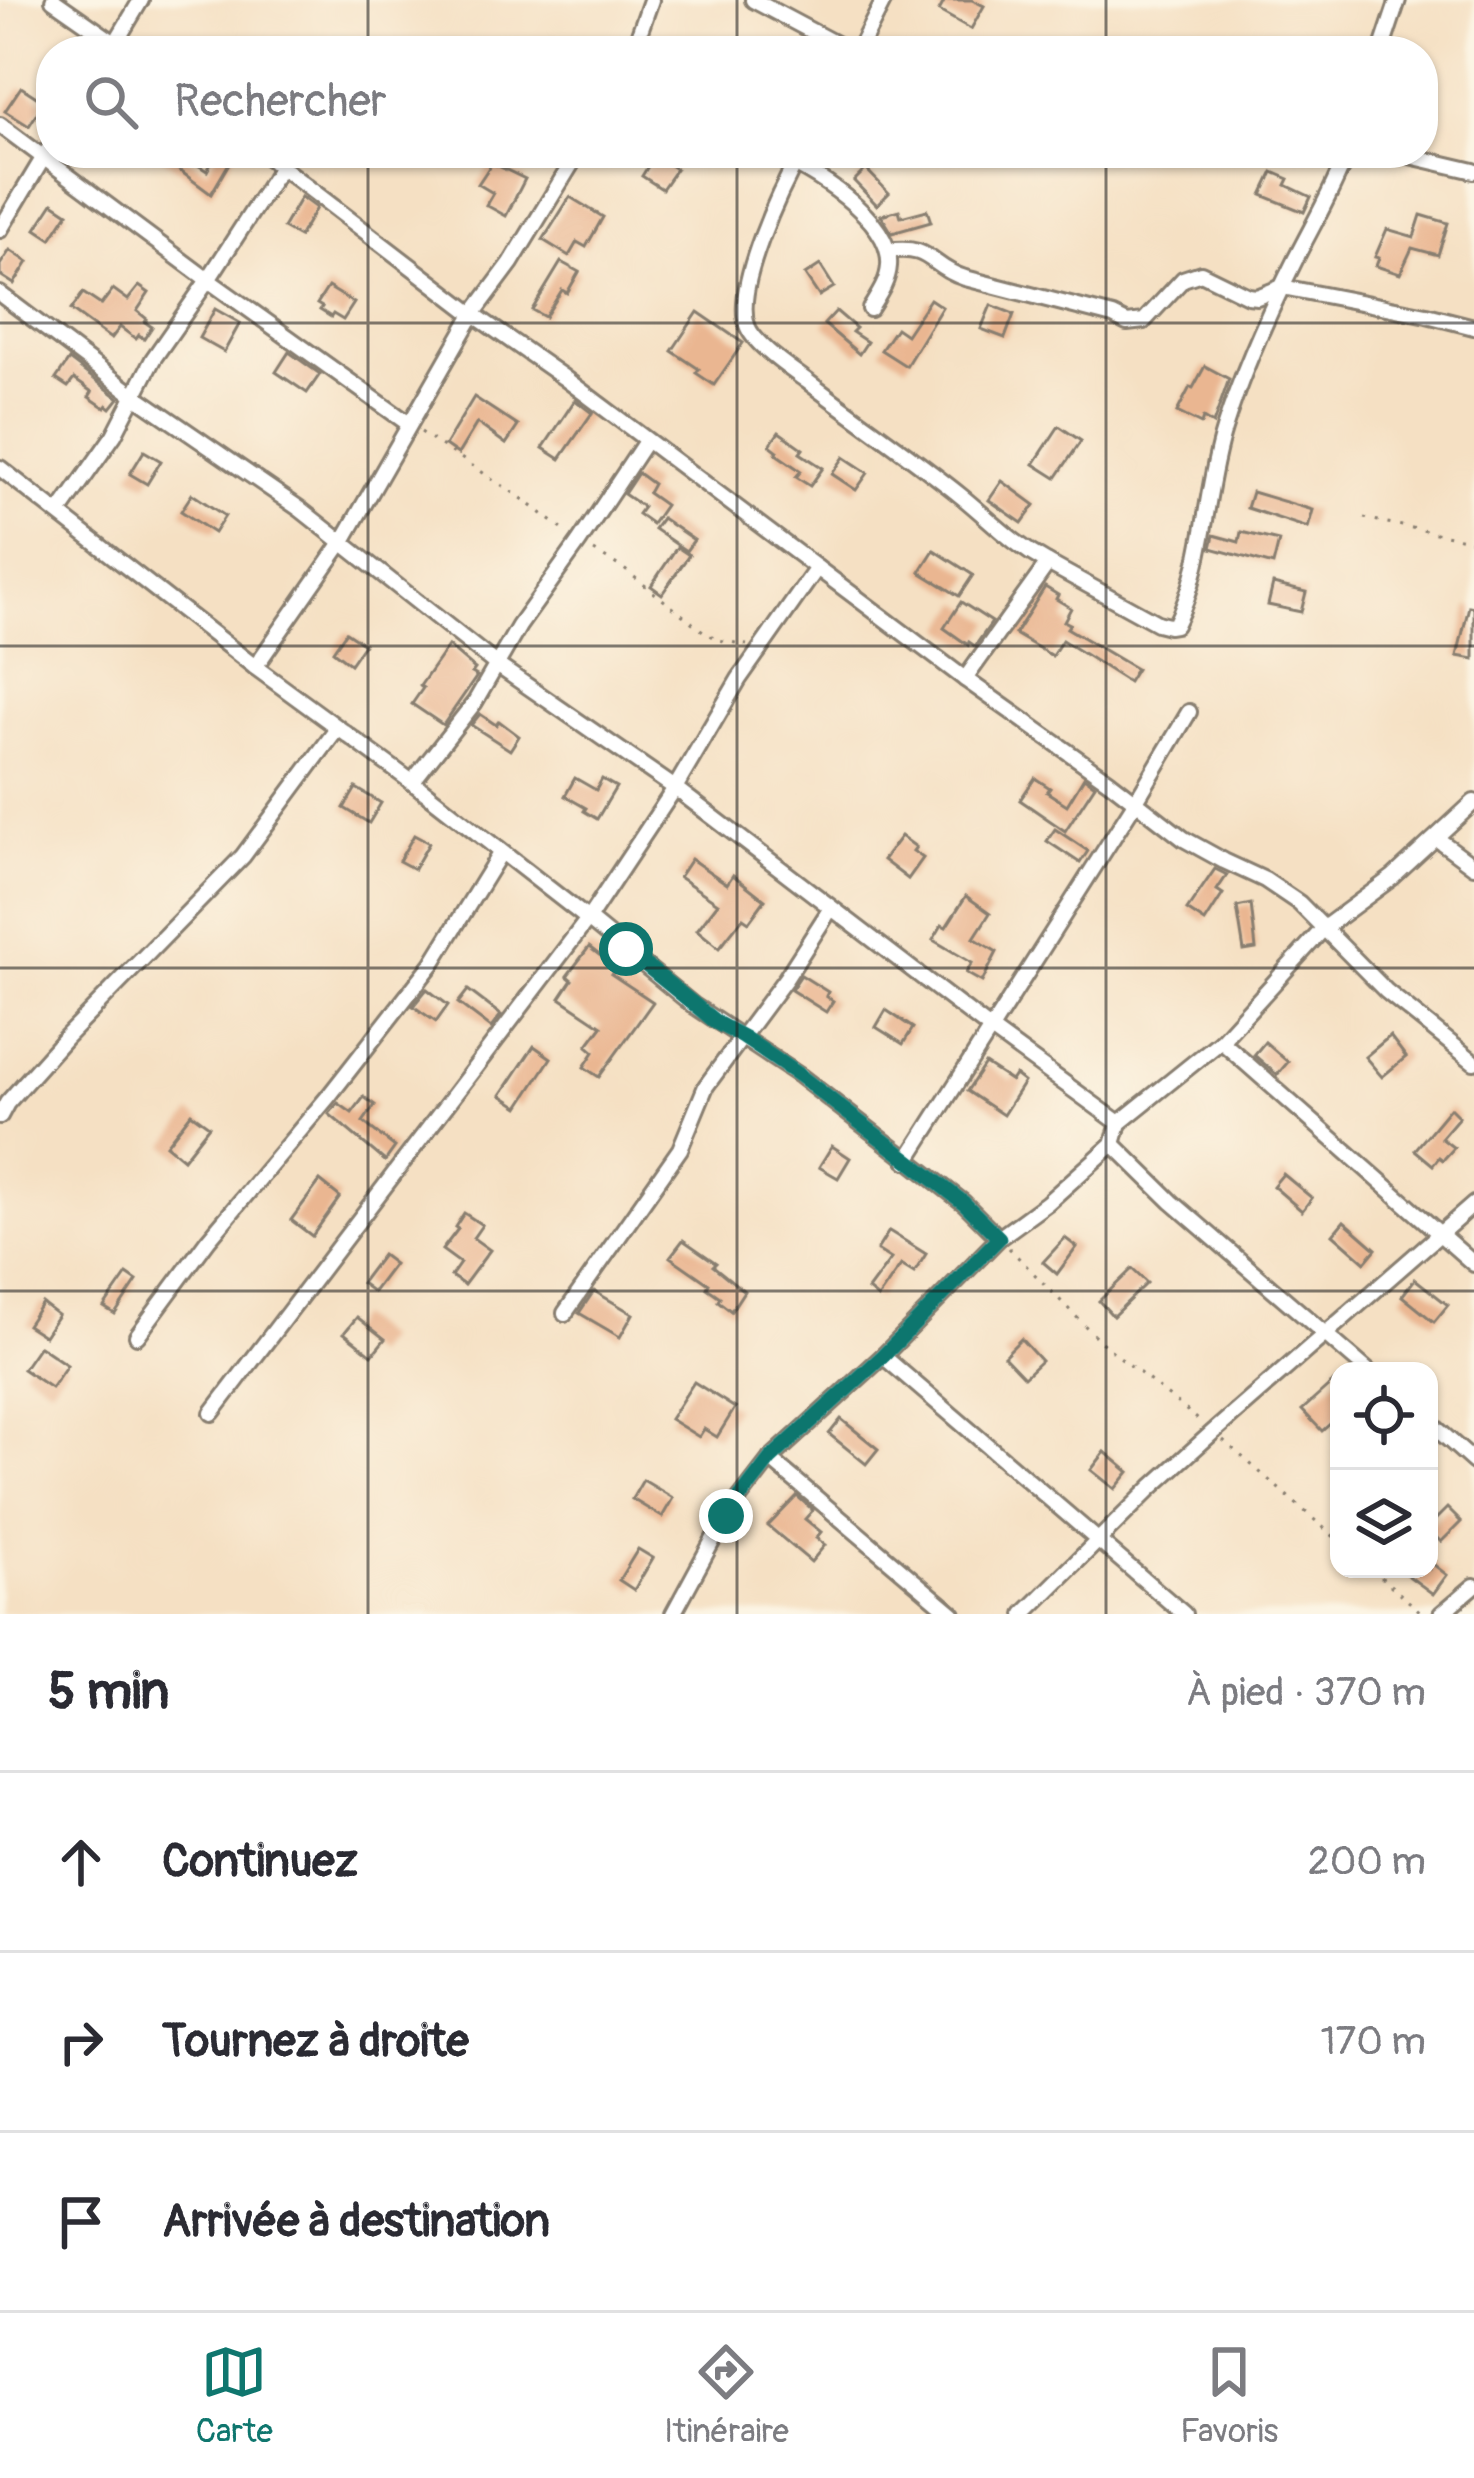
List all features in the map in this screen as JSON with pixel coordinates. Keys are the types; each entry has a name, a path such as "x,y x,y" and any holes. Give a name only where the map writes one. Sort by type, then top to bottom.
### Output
{"street":[{"path":"52,0 101,36"},
{"path":"123,36 141,0"},
{"path":"638,36 651,0"},
{"path":"753,0 824,36"},
{"path":"862,36 884,0"},
{"path":"1387,36 1398,0"},
{"path":"0,125 36,144"},
{"path":"1438,163 1474,171"},
{"path":"0,230 36,168"},
{"path":"69,168 208,280 409,424"},
{"path":"59,513 114,435 153,359 280,168"},
{"path":"282,168 1184,839 1299,903 1386,991 1474,1062"},
{"path":"255,667 343,541 473,314 511,263 569,168"},
{"path":"793,168 755,259 747,294 748,331 1020,548 1169,626 1175,625 1197,562 1223,434 1282,287 1342,168"},
{"path":"810,168 878,232 888,251 886,281 870,309"},
{"path":"888,251 908,248 959,276 1137,324 1154,313 1175,286 1201,273 1248,296 1282,287 1474,327"},
{"path":"0,294 134,395 343,541 496,665 675,788 1119,1123"},
{"path":"412,782 476,702 519,626 646,441"},
{"path":"0,467 255,667 412,782 693,1005 800,1076 964,1203 999,1238"},
{"path":"965,679 1048,563"},
{"path":"212,1413 588,919 675,788 739,679 817,568"},
{"path":"907,1161 1189,712"},
{"path":"0,1116 65,1038 243,856 337,729"},
{"path":"674,1614 726,1516 770,1459 883,1356 999,1238 1113,1144 1119,1123 1221,1041 1324,928 1393,877 1474,802"},
{"path":"1436,838 1474,866"},
{"path":"137,1336 208,1240 432,964 501,852"},
{"path":"565,1313 680,1149 706,1086 831,908"},
{"path":"1221,1041 1474,1264"},
{"path":"1113,1144 1172,1202 1358,1362"},
{"path":"1024,1614 1213,1432 1474,1204"},
{"path":"883,1356 1184,1614"},
{"path":"1438,1430 1474,1462"},
{"path":"770,1459 953,1614"},
{"path":"1441,1614 1474,1586"}],"path":[{"path":"1364,518 1474,541"},
{"path":"999,1238 1101,1342 1330,1533"},
{"path":"1382,1578 1424,1614"}],"building":[{"path":"945,0 972,0 984,6 971,29 939,11"},
{"path":"21,87 36,97 36,115 29,126 5,111"},
{"path":"176,168 226,168 211,194"},
{"path":"489,168 502,168 525,179 506,216 486,205 493,193 478,184"},
{"path":"647,168 676,169 662,189 642,176"},
{"path":"866,169 889,193 877,205 854,181"},
{"path":"1273,172 1289,179 1286,185 1311,197 1304,212 1262,195"},
{"path":"301,197 316,208 299,237 283,228"},
{"path":"570,197 603,217 586,247 577,242 569,256 543,240"},
{"path":"53,203 68,213 51,239 36,229"},
{"path":"899,210 901,217 927,210 931,222 892,233 881,215"},
{"path":"1421,215 1448,223 1438,255 1412,248 1400,274 1376,266 1387,229 1414,237"},
{"path":"10,250 28,262 14,284 0,275 0,265"},
{"path":"561,262 579,272 545,317 532,310"},
{"path":"820,265 834,287 819,296 805,275"},
{"path":"139,286 149,293 137,311 152,327 144,339 120,327 111,339 71,310 83,293 101,305 113,289 128,300"},
{"path":"328,287 354,303 343,320 331,317 317,304"},
{"path":"930,299 942,307 906,366 881,350 896,328 906,335"},
{"path":"991,305 1014,314 1005,338 981,329"},
{"path":"215,309 240,323 224,352 199,338"},
{"path":"836,311 867,342 859,354 824,324"},
{"path":"698,312 743,343 714,385 672,351"},
{"path":"289,352 320,374 307,393 276,372"},
{"path":"69,360 119,398 111,408 89,397 92,392 74,379 68,387 56,379"},
{"path":"1205,366 1229,379 1213,424 1203,418 1201,424 1177,412"},
{"path":"474,397 518,426 506,444 477,423 458,454 445,445"},
{"path":"575,400 592,413 560,459 543,448"},
{"path":"1059,426 1081,441 1056,478 1034,464"},
{"path":"779,432 823,468 810,486 796,477 801,471 770,445"},
{"path":"144,451 161,461 147,484 130,474"},
{"path":"844,457 868,473 856,490 832,474"},
{"path":"638,473 653,484 648,493 665,505 652,524 638,514 643,507 624,494"},
{"path":"1002,481 1035,505 1022,523 989,500"},
{"path":"1252,492 1313,510 1308,528 1247,508"},
{"path":"192,494 225,516 214,533 181,511"},
{"path":"662,518 694,540 686,551 654,529"},
{"path":"1241,532 1279,541 1273,565 1211,548 1214,535 1239,542"},
{"path":"677,547 689,555 662,594 651,586"},
{"path":"934,550 973,575 959,596 920,572"},
{"path":"1273,584 1306,592 1301,612 1268,605"},
{"path":"1045,587 1071,608 1064,621 1070,624 1067,628 1136,669 1128,682 1062,640 1052,656 1015,634"},
{"path":"961,602 992,622 975,646 944,628"},
{"path":"1469,606 1474,607 1474,659 1457,656"},
{"path":"346,632 364,644 350,664 333,651"},
{"path":"448,646 477,676 443,725 412,704"},
{"path":"480,714 519,736 510,750 471,725"},
{"path":"1084,777 1095,785 1065,831 1020,800 1035,778 1067,805"},
{"path":"575,778 596,790 602,779 616,787 597,819 565,796"},
{"path":"356,788 381,803 369,823 344,808"},
{"path":"1055,829 1088,851 1080,863 1047,841"},
{"path":"414,835 429,843 414,869 399,861"},
{"path":"901,836 923,858 908,879 883,860"},
{"path":"691,859 727,884 733,875 765,900 749,922 743,918 719,948 697,930 718,903 679,877"},
{"path":"1215,869 1227,875 1217,890 1223,894 1205,922 1187,910"},
{"path":"966,896 990,913 974,938 997,952 982,982 966,973 972,963 933,940"},
{"path":"1251,904 1256,949 1244,951 1237,907"},
{"path":"589,947 616,968 611,974 653,1002 599,1077 584,1067 594,1052 587,1046 602,1026 560,998 572,980 567,976"},
{"path":"801,975 828,992 826,996 833,1001 826,1012 791,990"},
{"path":"427,989 448,1005 436,1022 413,1006"},
{"path":"468,990 501,1015 491,1028 458,1003"},
{"path":"886,1010 913,1028 903,1044 876,1027"},
{"path":"1390,1036 1406,1057 1382,1077 1365,1057"},
{"path":"1265,1042 1288,1062 1277,1075 1254,1055"},
{"path":"534,1046 551,1058 519,1107 501,1095"},
{"path":"985,1064 1011,1081 1015,1075 1024,1082 1003,1115 967,1091"},
{"path":"364,1097 375,1105 363,1122 395,1147 385,1161 329,1114 338,1103 352,1113"},
{"path":"1450,1108 1459,1117 1441,1138 1454,1148 1433,1165 1415,1150"},
{"path":"191,1113 209,1126 183,1159 166,1145"},
{"path":"832,1146 850,1158 838,1178 819,1167"},
{"path":"1283,1174 1312,1198 1302,1211 1273,1186"},
{"path":"320,1181 340,1197 312,1236 291,1220"},
{"path":"464,1213 482,1225 473,1238 490,1250 464,1285 451,1276 460,1263 442,1250"},
{"path":"1344,1221 1376,1249 1365,1262 1333,1234"},
{"path":"889,1231 926,1254 914,1273 901,1265 878,1298 868,1290 891,1259 877,1250"},
{"path":"1065,1238 1077,1247 1057,1274 1043,1262"},
{"path":"683,1240 744,1291 731,1311 707,1288 709,1284 670,1257"},
{"path":"382,1255 394,1264 373,1292 361,1283"},
{"path":"1132,1269 1147,1283 1113,1316 1099,1301"},
{"path":"127,1274 137,1281 115,1314 104,1307"},
{"path":"1415,1279 1448,1305 1434,1322 1402,1296"},
{"path":"594,1291 633,1314 620,1337 579,1313"},
{"path":"42,1303 58,1315 44,1336 27,1325"},
{"path":"357,1317 385,1339 372,1355 344,1333"},
{"path":"1021,1339 1041,1361 1024,1377 1004,1356"},
{"path":"39,1346 67,1365 51,1388 23,1369"},
{"path":"694,1382 735,1408 717,1437 704,1429 699,1437 670,1419"},
{"path":"1330,1385 1330,1424 1322,1431 1302,1410"},
{"path":"841,1419 878,1449 866,1464 829,1434"},
{"path":"1105,1452 1129,1472 1115,1489 1091,1470"},
{"path":"643,1480 673,1498 662,1517 632,1499"},
{"path":"797,1496 813,1510 805,1519 821,1532 816,1538 825,1545 811,1562 768,1526"},
{"path":"1447,1508 1461,1522 1441,1542 1438,1539 1438,1517"},
{"path":"638,1549 653,1558 634,1590 619,1580"},
{"path":"1438,1568 1447,1575 1433,1594 1411,1578 1438,1578"}],"route":[{"path":"626,949 693,1005 800,1076 964,1203 999,1238 883,1356 770,1459 726,1516"}]}
